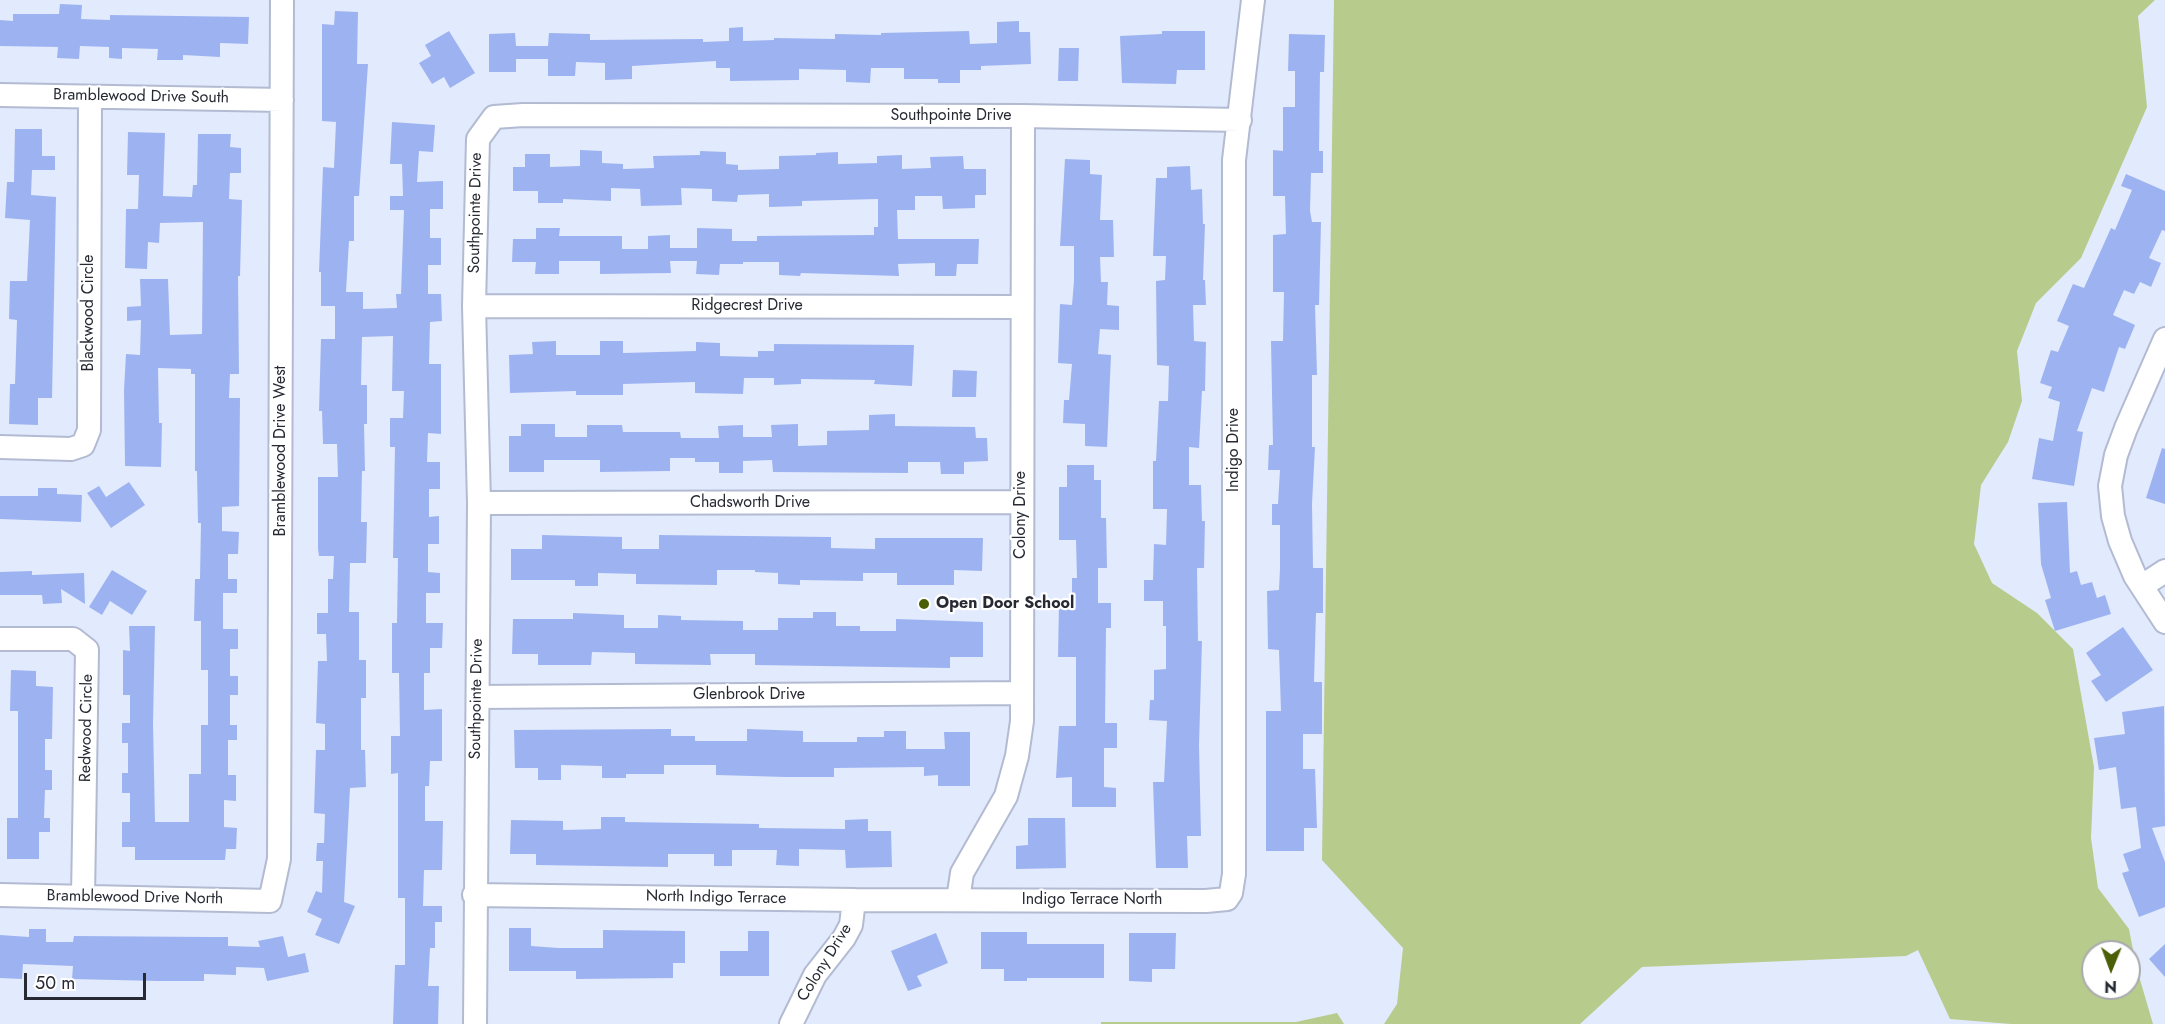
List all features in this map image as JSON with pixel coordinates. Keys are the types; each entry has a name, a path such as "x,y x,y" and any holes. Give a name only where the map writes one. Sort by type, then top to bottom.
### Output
{"street":[{"name":"Bramblewood Drive West","path":"270,901 279,859 282,0"},
{"name":"Indigo Drive","path":"1227,899 1231,893 1234,874 1234,160 1253,0"},
{"name":"Bramblewood Drive South","path":"0,95 282,100"},
{"name":"Blackwood Circle","path":"0,447 71,449 83,445 89,430 90,96"},
{"name":"Southpointe Drive","path":"475,1024 474,895 479,503 474,306 478,139 494,117 523,115 1023,116 1240,120"},
{"name":"Colony Drive","path":"958,900 962,873 1006,796 1017,756 1022,721 1020,307 1023,116"},
{"name":"Ridgecrest Drive","path":"474,306 1020,307"},
{"path":"2162,612 2142,586 2120,541 2113,516 2110,486 2116,455 2126,428 2165,339"},
{"name":"Chadsworth Drive","path":"479,503 1022,502"},
{"path":"2142,586 2165,571"},
{"name":"Redwood Circle","path":"0,639 72,639 87,650 83,897"},
{"name":"Glenbrook Drive","path":"477,697 1021,693"},
{"name":"Bramblewood Drive North","path":"0,895 270,901"},
{"name":"North Indigo Terrace","path":"474,895 958,900"},
{"name":"Indigo Terrace North","path":"958,900 1219,901 1227,899"},
{"name":"Colony Drive","path":"791,1024 793,1015 815,975 851,925 854,900"}],"green space":[{"path":"1334,0 2155,0 2138,16 2147,107 2081,258 2036,303 2017,351 2022,401 2008,442 1981,485 1974,544 1992,583 2037,613 2073,649 2094,767 2091,838 2098,888 2129,929 2131,940 2081,940 2081,1000 2141,1000 2141,983 2153,1024 2011,1024 1950,1019 1918,950 1906,956 1642,967 1580,1024 1384,1024 1397,1004 1403,948 1322,860"},
{"path":"1337,1013 1344,1024 1101,1024 1101,1022 1296,1022"}],"building":[{"path":"60,4 82,5 81,19 110,20 110,15 249,17 248,44 220,43 220,57 183,55 183,60 157,60 158,49 122,48 122,59 109,58 109,47 80,46 79,59 57,58 58,47 0,46 0,20 13,21 13,14 59,14"},
{"path":"335,11 358,12 357,64 368,64 359,196 354,196 354,241 349,241 346,292 363,292 363,309 397,308 396,294 401,294 404,210 390,210 390,196 403,196 402,164 390,164 392,122 435,125 433,152 419,151 417,182 443,181 443,209 430,209 430,238 441,238 441,265 428,265 428,294 441,294 442,321 430,322 429,364 441,364 441,434 428,433 427,462 440,462 440,489 429,489 429,517 439,516 439,544 428,544 428,572 440,573 440,593 426,593 426,623 443,623 442,648 430,648 430,673 424,673 424,710 442,709 442,761 430,761 429,786 425,786 425,821 443,821 442,870 424,870 423,906 442,906 442,922 435,922 435,948 430,948 428,986 439,986 438,1024 393,1024 395,965 405,965 405,898 398,898 398,773 391,774 391,736 400,736 399,673 392,673 392,623 397,623 398,558 393,558 395,447 390,447 390,418 403,418 404,391 392,391 393,336 362,337 361,385 367,385 367,424 364,424 365,471 362,471 361,522 367,522 366,563 350,563 349,612 359,612 359,660 366,660 366,698 361,698 361,750 365,750 366,787 350,788 344,902 355,906 339,944 315,935 322,919 307,912 316,891 322,893 323,861 316,861 317,843 324,843 325,814 314,813 316,750 325,750 325,724 316,723 318,661 327,661 326,634 317,634 317,613 328,613 328,579 333,579 334,556 319,556 318,477 338,477 337,444 323,444 322,411 319,411 321,339 335,339 335,306 321,306 321,272 319,272 323,167 334,168 336,122 322,121 322,24 334,25"},
{"path":"1019,21 1019,32 1030,32 1031,64 981,66 981,70 960,70 960,83 938,83 938,79 904,79 904,68 871,68 870,83 846,82 846,70 799,69 799,80 730,81 730,68 716,68 716,61 632,66 632,79 605,80 605,63 576,62 575,76 548,76 548,59 516,59 516,72 489,72 489,34 515,33 516,46 548,46 549,33 590,34 590,40 703,39 703,42 729,41 729,28 743,27 743,41 774,40 774,38 835,39 835,34 881,35 881,33 969,31 970,44 997,43 997,22"},
{"path":"449,31 475,73 450,88 444,77 432,84 419,63 431,56 425,45"},
{"path":"1162,31 1205,31 1205,70 1177,70 1176,84 1122,83 1120,36 1162,34"},
{"path":"1289,34 1325,35 1324,72 1320,72 1319,151 1323,151 1323,173 1311,173 1310,211 1312,222 1321,222 1319,305 1315,305 1317,375 1312,375 1312,447 1315,447 1312,504 1313,568 1323,568 1323,613 1316,613 1314,682 1322,682 1322,734 1303,734 1303,769 1315,769 1317,828 1304,828 1304,851 1266,851 1266,711 1281,711 1279,650 1268,649 1267,591 1279,590 1280,568 1280,525 1272,525 1272,504 1278,504 1280,470 1268,470 1269,445 1273,445 1271,341 1283,341 1284,292 1273,292 1273,235 1286,234 1285,196 1273,196 1273,150 1283,151 1283,107 1295,107 1295,71 1288,71"},
{"path":"1059,48 1079,48 1078,81 1058,81"},
{"path":"15,129 42,129 42,156 55,156 55,170 32,170 31,195 56,197 52,398 38,398 38,425 9,424 10,384 15,384 17,320 9,319 10,281 27,281 30,220 5,218 7,182 14,182"},
{"path":"128,132 165,133 163,196 192,197 193,185 197,185 198,134 231,134 230,147 241,148 241,173 230,173 229,199 242,200 240,276 238,276 239,374 230,374 229,398 240,398 239,506 222,507 222,531 239,532 238,554 228,554 228,579 237,579 237,593 223,593 223,629 238,629 238,649 230,649 230,676 238,676 238,695 230,695 230,725 237,725 237,740 228,740 228,775 236,775 236,801 224,800 224,827 237,828 236,849 226,849 225,860 135,860 135,847 122,847 122,822 130,822 130,793 122,793 122,773 128,773 128,743 122,743 122,723 130,723 130,695 123,695 123,650 130,651 129,626 155,626 153,723 155,822 189,822 189,774 201,774 201,725 208,725 208,670 201,670 201,621 194,621 195,579 200,579 201,523 198,523 197,471 195,471 195,374 191,374 191,369 158,368 159,423 162,423 161,467 125,466 124,390 126,354 140,355 141,320 127,321 127,307 141,306 140,279 168,279 170,335 202,334 203,222 160,223 159,243 148,242 147,269 125,268 126,209 138,209 139,175 127,175"},
{"path":"580,150 602,151 602,163 623,164 623,169 654,168 653,156 700,155 700,151 726,152 726,164 738,165 738,170 779,169 779,156 816,155 816,153 838,152 838,164 877,163 877,156 902,155 902,169 931,168 930,157 963,156 964,169 986,169 986,195 975,195 975,208 943,209 942,196 915,196 915,210 897,210 898,239 979,239 978,264 957,264 956,276 935,276 935,263 898,264 899,276 801,273 800,276 779,275 779,262 720,264 719,275 696,274 697,261 670,261 671,273 600,274 600,261 559,261 559,274 535,274 536,262 512,262 513,239 536,239 536,228 560,228 559,236 622,236 622,249 648,249 648,236 670,235 670,248 697,248 697,228 732,229 732,241 757,241 757,236 874,235 874,227 878,227 878,199 802,201 802,206 769,207 769,194 738,195 737,202 712,201 712,189 681,188 682,205 641,206 640,189 611,188 611,201 563,199 563,203 538,203 538,191 513,191 513,167 525,167 525,154 550,154 550,167 580,166"},
{"path":"1065,159 1090,160 1090,174 1102,175 1100,220 1113,220 1114,257 1100,257 1101,282 1108,282 1107,305 1119,306 1119,330 1100,329 1098,354 1111,355 1107,447 1085,446 1085,424 1063,423 1064,400 1069,400 1072,364 1058,363 1060,304 1072,305 1074,281 1074,246 1060,246"},
{"path":"1190,166 1191,190 1202,189 1203,224 1205,224 1203,280 1205,280 1206,305 1193,305 1194,341 1206,342 1205,391 1202,391 1199,448 1189,447 1189,485 1201,485 1202,521 1205,521 1204,568 1197,568 1198,641 1202,641 1199,745 1201,836 1187,836 1188,868 1156,868 1153,782 1164,782 1167,721 1149,720 1150,700 1154,700 1154,670 1166,669 1166,626 1163,626 1163,601 1144,601 1144,580 1153,580 1154,544 1166,545 1167,509 1153,509 1153,461 1156,461 1159,401 1168,401 1169,366 1157,365 1156,281 1165,280 1166,256 1153,256 1156,178 1167,178 1167,167"},
{"path":"2126,174 2165,191 2165,231 2162,230 2149,258 2161,263 2151,287 2140,282 2134,294 2124,290 2113,315 2135,325 2125,349 2119,347 2104,392 2092,388 2077,431 2083,432 2074,486 2032,479 2039,438 2053,441 2060,402 2048,398 2052,387 2040,383 2051,350 2058,352 2069,326 2057,321 2073,284 2084,288 2111,228 2115,230 2132,190 2121,186"},
{"path":"556,341 556,355 600,355 600,341 623,341 623,353 696,351 696,342 720,343 720,356 758,357 758,351 774,351 774,344 914,345 912,386 874,384 875,380 801,379 801,384 774,385 774,378 744,378 743,394 695,393 695,382 623,384 623,395 576,395 576,391 510,393 509,355 533,354 532,342"},
{"path":"953,370 977,371 976,397 952,397"},
{"path":"895,414 895,426 975,427 976,438 987,438 988,461 964,462 964,474 941,474 940,462 908,462 908,473 773,472 772,460 743,461 743,473 719,473 719,462 695,462 695,458 670,458 670,471 600,472 600,460 544,460 544,472 509,472 509,436 521,436 521,424 555,424 555,437 587,437 587,425 622,425 623,432 680,432 681,438 719,438 718,426 743,425 743,437 772,437 771,425 798,424 798,446 827,445 827,431 869,430 869,415"},
{"path":"2162,448 2165,449 2165,504 2146,498"},
{"path":"1067,465 1094,465 1094,480 1101,480 1101,518 1106,518 1107,568 1098,568 1098,603 1111,603 1111,628 1106,628 1105,723 1117,723 1117,748 1104,748 1104,787 1116,788 1116,807 1072,807 1072,777 1056,778 1059,726 1076,726 1076,657 1058,657 1059,603 1072,603 1072,578 1077,578 1076,540 1059,540 1059,487 1067,487"},
{"path":"129,482 145,505 111,528 87,493 99,486 106,497"},
{"path":"38,488 57,488 57,494 82,495 81,522 0,519 0,496 38,496"},
{"path":"2067,502 2070,573 2077,571 2081,585 2092,582 2097,598 2105,595 2111,614 2055,631 2045,600 2051,598 2041,564 2038,503"},
{"path":"542,535 622,537 622,549 659,549 659,535 831,537 831,548 875,549 875,538 983,538 982,571 954,570 954,585 897,585 897,573 863,573 863,581 800,580 800,585 778,584 778,573 755,572 755,570 717,570 717,585 636,584 636,574 598,573 598,586 575,586 575,580 511,580 511,549 542,549"},
{"path":"112,570 147,591 132,615 110,601 102,615 89,607"},
{"path":"32,571 32,575 84,573 85,604 61,589 62,603 43,604 42,595 0,595 0,572"},
{"path":"813,612 836,612 836,626 860,626 860,631 896,631 896,619 983,622 983,657 950,657 950,668 755,665 755,654 710,654 711,665 635,664 635,653 592,652 591,665 538,665 538,654 512,654 513,619 573,619 573,613 624,615 624,628 658,628 658,615 681,616 681,620 743,621 743,630 778,630 778,618 813,618"},
{"path":"2123,627 2153,670 2106,702 2091,681 2101,675 2086,653"},
{"path":"11,670 36,671 36,686 53,687 52,739 45,739 45,770 52,770 52,790 45,790 44,818 50,818 50,832 39,832 39,859 7,859 7,818 18,818 18,711 10,711"},
{"path":"2164,706 2165,826 2152,828 2165,862 2165,907 2139,917 2122,873 2129,871 2123,854 2141,848 2136,807 2121,809 2116,767 2099,770 2094,738 2125,734 2122,712"},
{"path":"671,729 671,736 695,736 695,741 747,741 747,729 803,731 803,742 857,742 857,737 884,737 884,731 906,731 906,749 945,749 944,732 970,732 970,786 938,786 938,775 924,776 924,767 834,768 834,777 786,777 716,775 716,765 664,765 664,774 626,774 626,778 602,778 602,766 561,765 561,780 538,780 538,768 515,768 514,730"},
{"path":"601,817 625,817 625,822 759,824 759,828 845,829 845,820 868,819 868,831 891,831 892,867 846,868 845,850 799,849 799,866 776,865 777,850 732,850 732,866 714,866 714,854 668,854 668,867 536,865 536,854 510,854 511,820 563,821 563,830 601,829"},
{"path":"1028,818 1065,818 1066,868 1016,869 1016,846 1028,845"},
{"path":"509,928 531,928 531,946 558,948 603,948 603,930 685,931 685,963 673,963 673,978 576,979 576,971 509,971"},
{"path":"29,929 46,929 46,942 73,942 74,936 228,937 228,946 260,947 258,941 283,936 288,957 305,953 309,972 267,981 264,968 236,967 236,975 204,974 204,981 72,979 73,966 23,964 22,979 0,978 0,935 29,937"},
{"path":"748,931 769,931 769,976 720,976 720,951 748,951"},
{"path":"981,932 1027,932 1027,944 1104,944 1104,978 1027,978 1027,981 1004,981 1004,969 981,969"},
{"path":"936,933 948,963 917,976 922,986 908,991 891,951"},
{"path":"1129,933 1176,933 1175,969 1152,969 1152,982 1129,981"},
{"path":"2165,944 2165,977 2149,959"}],"place":[{"name":"Open Door School","path":"924,604"}]}
